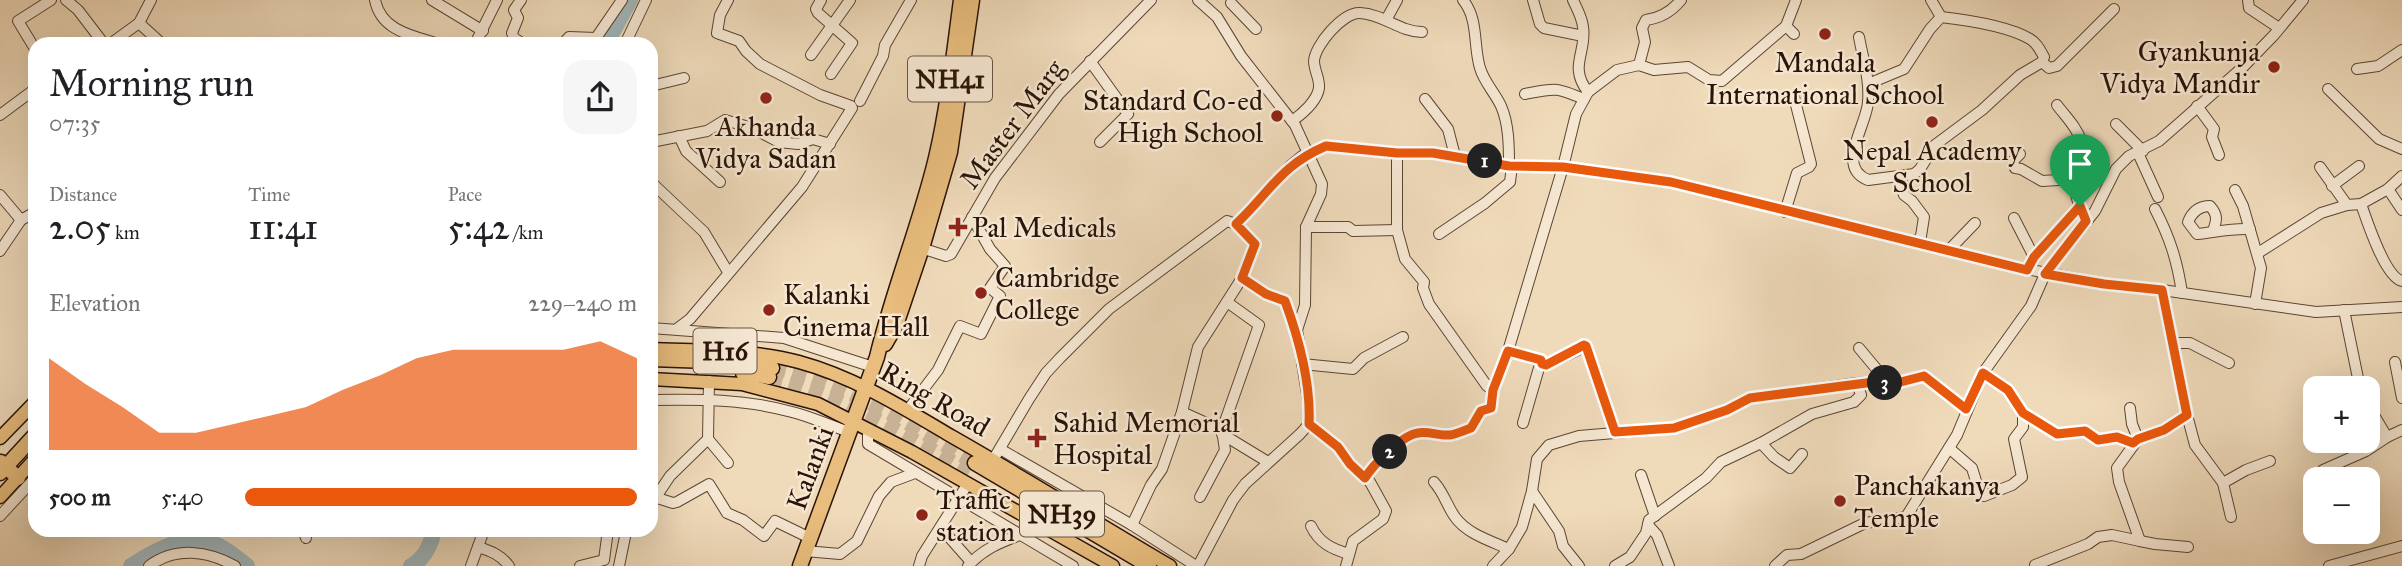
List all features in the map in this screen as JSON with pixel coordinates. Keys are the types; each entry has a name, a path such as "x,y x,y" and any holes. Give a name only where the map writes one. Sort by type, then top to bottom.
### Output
{"highway":[{"name":"NH41","path":"916,247 936,157 961,0"},
{"name":"NH41","path":"866,387 885,323 950,152 972,0"},
{"path":"658,359 737,362 771,372 658,368"},
{"name":"Kalanki","path":"800,566 866,387"},
{"path":"1,465 28,431"},
{"path":"1,465 28,441"},
{"path":"1,465 18,478"},
{"name":"NH39","path":"971,473 1130,566"},
{"name":"NH39","path":"971,473 1149,566"}],"main road":[{"name":"Ring Road","path":"658,349 720,351 774,357 848,378 993,460 1170,566"},
{"path":"658,379 742,384 818,404 851,427 868,429 971,473 1113,566"},
{"path":"0,438 28,409"},
{"path":"0,497 28,467"}],"street":[{"path":"28,37 18,21 51,0"},
{"path":"66,0 102,37"},
{"path":"119,37 139,23 151,0"},
{"path":"375,0 381,17 402,32 417,37"},
{"path":"432,0 483,31"},
{"path":"479,37 497,0"},
{"path":"514,37 512,33 518,18 514,10 521,0"},
{"path":"599,37 622,0"},
{"path":"628,37 646,0"},
{"path":"678,328 690,319 802,187 851,106 820,95 760,64 739,41 717,33 720,15 728,0"},
{"path":"821,0 816,9 852,44 831,74"},
{"path":"811,55 850,0"},
{"path":"860,101 883,56 889,37 911,0"},
{"name":"Master Marg","path":"916,247 949,256 995,178 1059,94 1151,0"},
{"path":"1198,0 1217,18 1241,56 1292,121 1322,184 1321,194 1306,227 1305,305 1297,330"},
{"path":"1386,20 1397,0"},
{"path":"1439,234 1485,203 1510,182 1509,143 1503,109 1479,66 1474,23 1471,11 1463,0"},
{"path":"1533,0 1544,29 1583,36"},
{"path":"1573,0 1583,26 1577,64 1586,95"},
{"path":"1639,65 1645,42 1642,28 1646,20 1655,19 1675,9 1681,0"},
{"path":"1365,478 1374,463 1404,438 1417,433 1451,435 1471,428 1481,411 1491,408 1493,390 1508,351 1563,167 1576,114 1586,95 1617,70 1639,65 1654,70 1688,67 1709,80 1722,81 1790,30 1796,0"},
{"path":"1859,37 1868,83 1867,114 1852,155 1855,169 1868,180 1914,174 1935,145 1982,110 2020,75 2042,62 2044,57 2029,38 1996,27 1941,17 1931,0"},
{"path":"2248,0 2249,8 2279,28"},
{"path":"1775,566 1787,555 1801,554 1865,523 1906,517 1910,513 1957,435 1983,373 2031,306 2045,274 2105,193 2116,169 2129,156 2159,141 2243,67 2302,0"},
{"path":"1217,18 1233,1 1256,29"},
{"path":"2042,62 2049,68 2057,66 2115,9"},
{"path":"1292,121 1305,111 1318,92 1319,84 1314,64 1316,52 1339,22 1356,13 1386,20 1406,30 1422,32"},
{"path":"1868,83 1904,69 1941,17"},
{"path":"139,23 154,37"},
{"path":"2357,69 2378,66 2402,50"},
{"path":"1090,61 1128,114 1100,142"},
{"path":"658,84 684,78"},
{"path":"1525,94 1550,88 1586,95"},
{"path":"2328,89 2379,139 2402,149"},
{"path":"0,115 28,94"},
{"path":"1785,212 1797,173 1811,164 1794,97"},
{"path":"1424,99 1448,129 1455,156"},
{"path":"2057,105 2072,123 2081,140 2082,151 2075,179 2086,221"},
{"path":"2197,106 2214,130 2212,136 2219,155"},
{"path":"658,140 707,131 725,120 752,128 779,142 798,144 813,139 830,144"},
{"path":"2116,124 2141,152 2158,197"},
{"path":"679,136 686,150 720,183"},
{"path":"1236,224 1279,176 1308,153 1326,146 1397,153 1433,153 1510,166 1563,167 1671,182 2027,270 2104,284 2316,312 2402,307"},
{"path":"1397,153 1397,230 1405,259 1424,282 1423,288 1429,304 1487,386 1493,390"},
{"path":"2020,154 2013,161 2015,169 2029,173 2039,181 2075,179"},
{"path":"2332,186 2359,166"},
{"path":"2320,167 2347,205"},
{"path":"1898,176 1904,195 1924,217 1921,236 1916,242"},
{"path":"2258,253 2321,213 2361,204 2388,189 2402,176"},
{"path":"658,189 704,232 728,272"},
{"path":"2388,189 2402,210"},
{"path":"2235,190 2261,268 2255,304"},
{"path":"0,195 21,220"},
{"path":"2361,204 2380,253 2393,277 2402,281"},
{"path":"2027,270 2034,257 2080,206"},
{"path":"2155,209 2169,235 2182,293"},
{"path":"0,251 21,220 28,216"},
{"path":"907,411 938,370 960,326 981,334 1000,296 990,288 1005,266 990,250 972,216"},
{"path":"2014,218 2034,257"},
{"path":"993,460 1046,373 1110,309 1227,221 1236,224 1255,244 1242,278 1198,347 1182,412 1162,469 1151,485 1132,525"},
{"path":"1950,250 1975,223"},
{"path":"1306,227 1348,227 1353,231 1397,230"},
{"path":"2213,231 2250,229"},
{"path":"1000,449 1197,566 1233,500 1268,462 1309,424 1310,407 1297,330 1285,301 1266,294 1242,278"},
{"path":"2162,290 2195,445 2223,483 2231,517"},
{"path":"1200,496 1225,450 1222,432 1259,325 1227,302"},
{"path":"2344,310 2358,376"},
{"path":"658,328 784,338 875,362"},
{"path":"1302,364 1353,369 1364,358 1403,337"},
{"path":"2172,343 2190,343 2229,363"},
{"path":"1542,364 1546,365 1586,346 1615,432"},
{"path":"1859,348 1889,385"},
{"path":"1508,351 1541,360 1542,364 1523,423"},
{"path":"2395,362 2402,398"},
{"path":"1983,373 2008,390 2023,413 2057,434 2085,431 2098,440 2117,437 2135,441 2164,430 2187,415"},
{"path":"1493,566 1509,549 1522,527 1537,459 1549,445 1564,439 1674,428 1727,410 1750,398 1857,383 1880,382 1889,385 1924,376 1966,409"},
{"path":"709,381 708,439 728,463"},
{"path":"1619,565 1630,557 1643,539 1650,520 1706,478 1721,462 1812,414 1854,402 1861,394 1857,383"},
{"path":"658,400 708,399 792,411 851,427"},
{"path":"2130,408 2135,441 2117,468 2117,475 2140,541"},
{"path":"1182,412 1222,432 1268,462"},
{"path":"1948,449 1972,468 1980,494 1984,496 2012,485 2022,477 2014,439 2023,427 2023,413"},
{"path":"1309,424 1338,447 1350,464 1370,482 1387,511 1386,515 1353,541 1346,566"},
{"path":"2380,424 2388,437"},
{"path":"868,429 868,444 1073,566"},
{"path":"2330,467 2366,451 2402,430"},
{"path":"658,491 677,467 708,439"},
{"path":"1761,443 1774,457 1790,468 1802,454"},
{"path":"2223,483 2270,461"},
{"path":"658,498 677,502 709,484 727,513 743,520 764,536 775,522 808,545 840,554 856,541 879,496 891,482 915,473"},
{"path":"919,566 922,556 958,500 971,473"},
{"path":"1641,475 1655,516"},
{"path":"1434,482 1443,492 1454,516 1464,526 1509,549"},
{"path":"0,516 28,486"},
{"path":"1532,491 1559,531 1563,546 1579,566"},
{"path":"1648,525 1657,535 1669,566"},
{"path":"1311,526 1324,543 1349,554"},
{"path":"941,528 970,564 991,546 1020,535"},
{"path":"2035,565 2088,544 2098,537 2112,535 2155,544 2188,547"},
{"path":"471,566 482,537"},
{"path":"580,566 604,560 607,537"},
{"path":"619,566 625,537"},
{"path":"2329,566 2402,545"},
{"path":"478,547 505,559 509,566"},
{"path":"149,566 164,557 198,552 218,557 235,566"}],"waterway":[{"path":"610,37 630,0"},
{"path":"411,566 420,560 432,537"},
{"path":"131,566 168,546 199,540 219,546 247,566"}],"tunnel":[{"path":"772,368 852,394 975,463"},
{"path":"769,377 796,384 848,405 970,471"}],"place":[{"name":"Mandala International School","path":"1825,34"},
{"name":"Gyankunja Vidya Mandir","path":"2274,67"},
{"name":"Akhanda Vidya Sadan","path":"766,98"},
{"name":"Standard Co-ed High School","path":"1277,116"},
{"name":"Nepal Academy School","path":"1932,122"},
{"name":"Pal Medicals","path":"958,227"},
{"name":"Cambridge College","path":"981,293"},
{"name":"Kalanki Cinema Hall","path":"769,310"},
{"name":"Sahid Memorial Hospital","path":"1037,438"},
{"name":"Panchakanya Temple","path":"1840,501"},
{"name":"Traffic station","path":"922,515"}],"route":[{"path":"1326,146 1397,153 1433,153 1509,166 1563,167 1671,182 2027,270 2034,257 2080,206 2086,221 2045,274 2130,288 2162,290 2187,415 2164,430 2133,443 2117,437 2094,439 2085,431 2057,434 2023,413 2008,390 1983,373 1966,409 1924,376 1889,385 1880,382 1857,383 1750,398 1727,410 1674,428 1615,432 1589,350 1584,345 1546,365 1542,364 1541,360 1508,351 1493,390 1493,405 1481,411 1471,428 1451,435 1417,433 1404,438 1374,463 1365,478 1350,464 1338,447 1309,424 1310,407 1297,330 1285,301 1266,294 1242,278 1255,244 1236,224 1290,166 1302,156 1326,146"}]}
